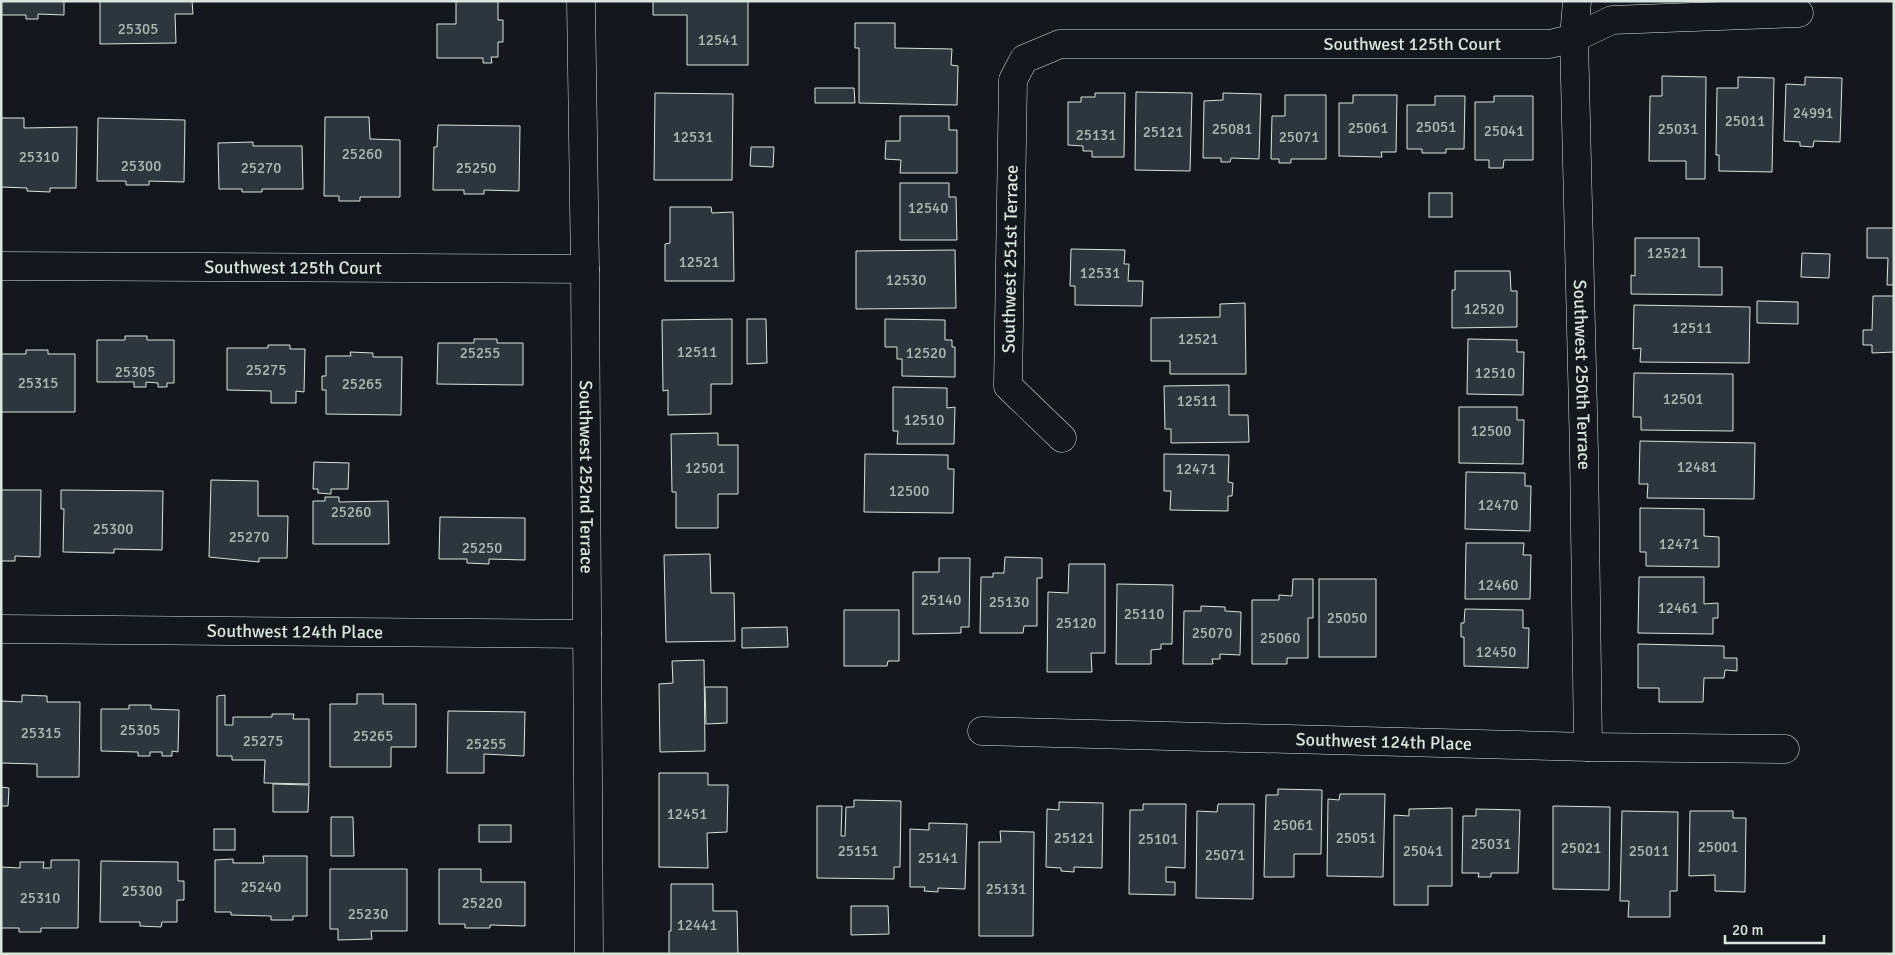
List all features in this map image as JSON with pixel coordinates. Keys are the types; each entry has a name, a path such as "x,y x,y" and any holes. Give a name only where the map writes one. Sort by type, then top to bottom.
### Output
{"street":[{"name":"Southwest 252nd Terrace","path":"581,1 585,269 589,954"},
{"name":"Southwest 250th Terrace","path":"1577,1 1574,38 1584,442 1588,747"},
{"name":"Southwest 125th Court","path":"1024,59 1060,44 1550,44 1574,38 1612,20 1799,13"},
{"name":"Southwest 251st Terrace","path":"1024,59 1013,80 1008,386 1062,438"},
{"name":"Southwest 125th Court","path":"1,266 585,269"},
{"name":"Southwest 124th Place","path":"1,629 587,634"},
{"name":"Southwest 124th Place","path":"982,731 1588,747 1785,749"}],"building":[{"path":"1,1 64,1 64,15 38,14 38,19 26,19 26,15 1,15"},
{"path":"100,1 192,1 193,14 175,14 176,43 100,44"},
{"path":"456,1 498,1 498,20 503,20 503,42 498,42 498,57 491,57 492,63 483,63 483,58 437,58 437,24 456,24"},
{"path":"653,1 748,1 748,65 687,65 687,15 653,15"},
{"path":"855,23 895,23 895,48 952,49 951,65 958,66 957,105 859,103 859,48 855,48"},
{"path":"1662,76 1706,77 1705,179 1686,179 1686,161 1649,161 1650,96 1662,96"},
{"path":"1738,77 1774,78 1772,172 1719,171 1719,155 1716,155 1717,88 1738,88"},
{"path":"1805,77 1842,78 1840,142 1814,141 1813,147 1800,146 1800,142 1784,141 1786,84 1805,85"},
{"path":"815,88 854,88 855,103 815,103"},
{"path":"1136,92 1192,93 1190,171 1135,170"},
{"path":"655,93 733,94 732,180 654,180"},
{"path":"1095,93 1125,93 1124,157 1092,157 1092,151 1083,151 1083,146 1068,145 1068,102 1081,102 1081,97 1095,97"},
{"path":"1223,93 1261,94 1259,159 1231,158 1230,162 1221,162 1221,158 1203,158 1204,101 1223,100"},
{"path":"1285,95 1326,95 1326,159 1291,159 1291,163 1279,163 1279,159 1271,159 1272,116 1285,116"},
{"path":"1353,95 1397,95 1396,152 1381,152 1382,157 1339,156 1339,103 1353,103"},
{"path":"1435,96 1465,96 1464,149 1446,149 1446,153 1422,153 1422,149 1407,149 1407,105 1435,105"},
{"path":"1494,96 1533,96 1533,160 1504,160 1503,168 1489,168 1489,160 1475,160 1475,102 1494,102"},
{"path":"900,116 949,116 949,130 957,130 957,173 900,173 901,160 885,159 886,141 900,141"},
{"path":"325,117 369,117 370,139 400,140 400,197 360,197 360,201 339,201 339,196 324,196"},
{"path":"1,118 24,118 24,128 77,127 76,188 50,188 50,192 27,191 27,188 1,187"},
{"path":"98,118 185,120 184,182 149,181 149,185 126,185 126,181 97,181"},
{"path":"438,125 520,126 519,191 484,190 484,194 464,194 464,190 433,190 434,147 437,147"},
{"path":"253,142 253,146 302,146 303,189 262,189 262,192 242,192 242,189 219,189 218,143"},
{"path":"751,147 774,147 773,167 750,166"},
{"path":"900,183 949,183 949,197 956,197 957,240 900,240"},
{"path":"1429,193 1452,193 1452,217 1429,217"},
{"path":"670,207 711,207 712,213 733,212 734,281 665,281 665,244 670,243"},
{"path":"1867,228 1894,228 1894,285 1887,285 1888,258 1867,258"},
{"path":"1635,238 1699,238 1699,267 1722,267 1722,295 1631,294 1631,275 1635,276"},
{"path":"1071,249 1125,250 1124,264 1129,264 1128,281 1143,281 1142,306 1075,305 1075,286 1070,286"},
{"path":"955,250 956,308 856,309 856,251"},
{"path":"1802,253 1830,254 1829,278 1801,277"},
{"path":"1455,271 1510,271 1511,291 1517,291 1517,327 1452,328 1452,290 1455,290"},
{"path":"1873,296 1894,296 1894,352 1872,353 1872,345 1863,345 1863,330 1872,330"},
{"path":"1757,301 1798,302 1798,324 1757,323"},
{"path":"1245,303 1246,374 1170,374 1170,361 1151,361 1151,318 1220,317 1220,304"},
{"path":"1634,305 1750,307 1749,363 1640,362 1641,348 1633,349"},
{"path":"732,319 732,384 711,384 711,414 668,415 668,390 663,391 662,320"},
{"path":"747,319 766,319 767,363 747,364"},
{"path":"885,319 945,320 945,340 952,340 952,347 955,347 955,377 902,376 902,359 897,359 897,347 885,347"},
{"path":"125,336 147,336 147,340 174,340 174,383 167,383 167,387 158,387 158,383 146,382 146,387 134,387 134,382 97,382 97,340 125,340"},
{"path":"474,339 497,339 497,343 523,343 523,385 437,384 438,343 474,343"},
{"path":"1468,339 1517,340 1517,352 1524,352 1523,395 1467,394"},
{"path":"268,345 290,345 290,349 305,349 304,392 296,391 296,403 271,403 271,391 227,390 227,348 268,348"},
{"path":"26,350 48,350 48,354 75,354 75,412 1,412 1,354 26,354"},
{"path":"350,352 373,353 373,357 402,357 401,415 326,414 326,390 322,390 322,376 326,376 326,356 351,356"},
{"path":"1634,373 1733,374 1733,431 1641,430 1641,417 1633,417"},
{"path":"1229,385 1229,415 1248,415 1249,442 1171,443 1171,429 1165,429 1164,386"},
{"path":"893,387 947,388 947,408 955,407 954,444 897,444 898,431 893,431"},
{"path":"1459,407 1517,407 1517,420 1524,420 1523,464 1459,463"},
{"path":"718,433 718,445 738,445 738,494 718,494 718,528 676,528 676,492 672,492 671,434"},
{"path":"1640,441 1755,443 1754,499 1647,498 1648,484 1639,484"},
{"path":"865,454 948,455 948,469 954,469 953,513 864,512"},
{"path":"1164,454 1229,455 1228,482 1233,483 1232,496 1228,496 1228,511 1170,510 1171,491 1164,491"},
{"path":"314,462 349,463 348,489 331,489 331,494 318,493 318,489 313,489"},
{"path":"1466,472 1525,473 1525,486 1531,486 1530,531 1465,529"},
{"path":"211,480 258,481 258,516 288,516 287,558 259,558 259,562 209,557"},
{"path":"1,490 41,490 40,557 15,556 15,561 1,561"},
{"path":"61,490 163,491 162,550 114,549 114,553 63,552 64,509 61,509"},
{"path":"325,497 339,497 339,502 388,501 389,544 313,544 313,501 325,501"},
{"path":"1640,508 1704,509 1704,536 1719,537 1719,567 1646,566 1646,552 1640,552"},
{"path":"440,517 525,518 525,560 489,559 489,564 467,563 467,559 439,559"},
{"path":"1466,543 1524,543 1523,555 1531,555 1530,599 1465,599"},
{"path":"710,554 711,593 734,593 735,641 666,642 664,555"},
{"path":"1005,557 1042,558 1042,578 1037,578 1037,626 1024,626 1023,633 980,633 981,577 993,577 993,573 1004,573"},
{"path":"939,558 970,558 969,627 961,627 961,633 913,634 913,572 939,572"},
{"path":"1069,564 1105,564 1105,653 1091,653 1092,672 1047,672 1048,592 1068,593"},
{"path":"1639,577 1704,577 1704,604 1718,603 1718,618 1713,618 1713,634 1638,633"},
{"path":"1293,579 1313,579 1313,618 1308,618 1308,658 1287,658 1287,664 1252,664 1252,600 1279,600 1279,595 1292,596"},
{"path":"1319,579 1376,579 1376,657 1319,657"},
{"path":"1117,584 1173,585 1172,644 1161,644 1161,649 1151,650 1151,664 1116,664"},
{"path":"1201,606 1225,607 1225,611 1241,612 1240,655 1220,654 1220,659 1212,659 1213,664 1183,664 1184,611 1201,611"},
{"path":"1465,609 1523,610 1523,628 1529,628 1528,668 1464,666 1464,637 1461,637 1461,623 1464,623"},
{"path":"844,610 899,610 899,661 888,661 887,666 844,666"},
{"path":"787,627 788,647 742,648 742,628"},
{"path":"1638,644 1724,646 1724,658 1737,658 1737,671 1725,670 1724,678 1704,678 1703,702 1659,702 1659,688 1638,688"},
{"path":"704,660 705,751 660,752 659,684 673,683 672,661"},
{"path":"705,687 727,687 727,723 706,724"},
{"path":"357,694 383,694 383,704 416,704 416,747 391,747 391,767 330,767 330,704 357,704"},
{"path":"22,695 47,696 47,702 80,702 79,777 37,777 37,764 1,763 1,701 22,702"},
{"path":"225,695 225,725 233,725 233,717 272,717 272,714 294,714 293,719 309,719 309,784 264,783 265,760 232,760 232,756 217,756 217,696"},
{"path":"129,705 151,705 151,709 179,710 178,752 172,751 172,756 162,756 162,752 150,752 150,756 138,756 138,752 101,751 101,709 129,709"},
{"path":"448,711 525,712 524,756 484,754 484,773 447,773"},
{"path":"659,773 708,773 708,785 728,785 727,832 707,833 708,868 659,867"},
{"path":"273,784 309,785 308,812 273,812"},
{"path":"1,787 9,788 8,806 1,806"},
{"path":"1278,789 1322,790 1321,854 1294,854 1294,877 1264,877 1266,795 1278,795"},
{"path":"1340,794 1385,794 1383,877 1327,876 1328,799 1339,800"},
{"path":"854,800 901,801 900,867 894,867 894,879 817,878 817,806 842,806 841,836 845,836 846,807 854,807"},
{"path":"1059,802 1103,803 1102,868 1074,867 1074,872 1061,871 1061,868 1046,867 1047,809 1059,810"},
{"path":"1143,804 1186,804 1185,868 1166,867 1166,882 1175,882 1175,895 1129,894 1130,810 1143,810"},
{"path":"1218,804 1254,804 1253,899 1196,898 1197,811 1217,812"},
{"path":"1553,806 1610,807 1609,890 1553,889"},
{"path":"1452,808 1452,886 1428,886 1428,905 1394,905 1394,815 1409,816 1409,809"},
{"path":"1476,809 1520,810 1518,873 1491,873 1491,877 1478,877 1479,873 1462,873 1463,816 1476,816"},
{"path":"1622,811 1678,812 1677,891 1670,891 1670,917 1628,917 1629,901 1620,901"},
{"path":"1690,811 1733,811 1733,818 1746,818 1745,892 1715,891 1715,875 1689,876"},
{"path":"331,817 353,817 354,856 331,856"},
{"path":"929,823 967,824 965,889 938,888 938,892 924,891 925,887 910,887 910,829 929,830"},
{"path":"479,825 511,825 511,842 479,842"},
{"path":"214,829 235,829 235,850 214,850"},
{"path":"1000,831 1034,832 1033,936 979,936 979,842 1001,842"},
{"path":"263,856 307,856 307,916 293,916 293,920 271,920 271,916 231,915 231,912 215,912 215,860 233,859 233,863 264,863"},
{"path":"51,860 79,860 78,928 41,928 41,932 19,932 19,928 1,928 1,867 20,868 20,862 44,862 43,868 51,868"},
{"path":"101,861 178,862 178,881 184,881 184,900 177,900 177,922 162,922 161,927 140,926 140,922 100,922"},
{"path":"330,869 407,869 407,931 371,931 372,939 338,940 338,929 330,929"},
{"path":"439,869 481,869 481,882 525,882 525,926 490,925 490,928 465,928 465,924 439,924"},
{"path":"671,884 713,884 713,911 737,911 738,954 669,954"},
{"path":"851,906 888,906 889,934 851,935"}]}
